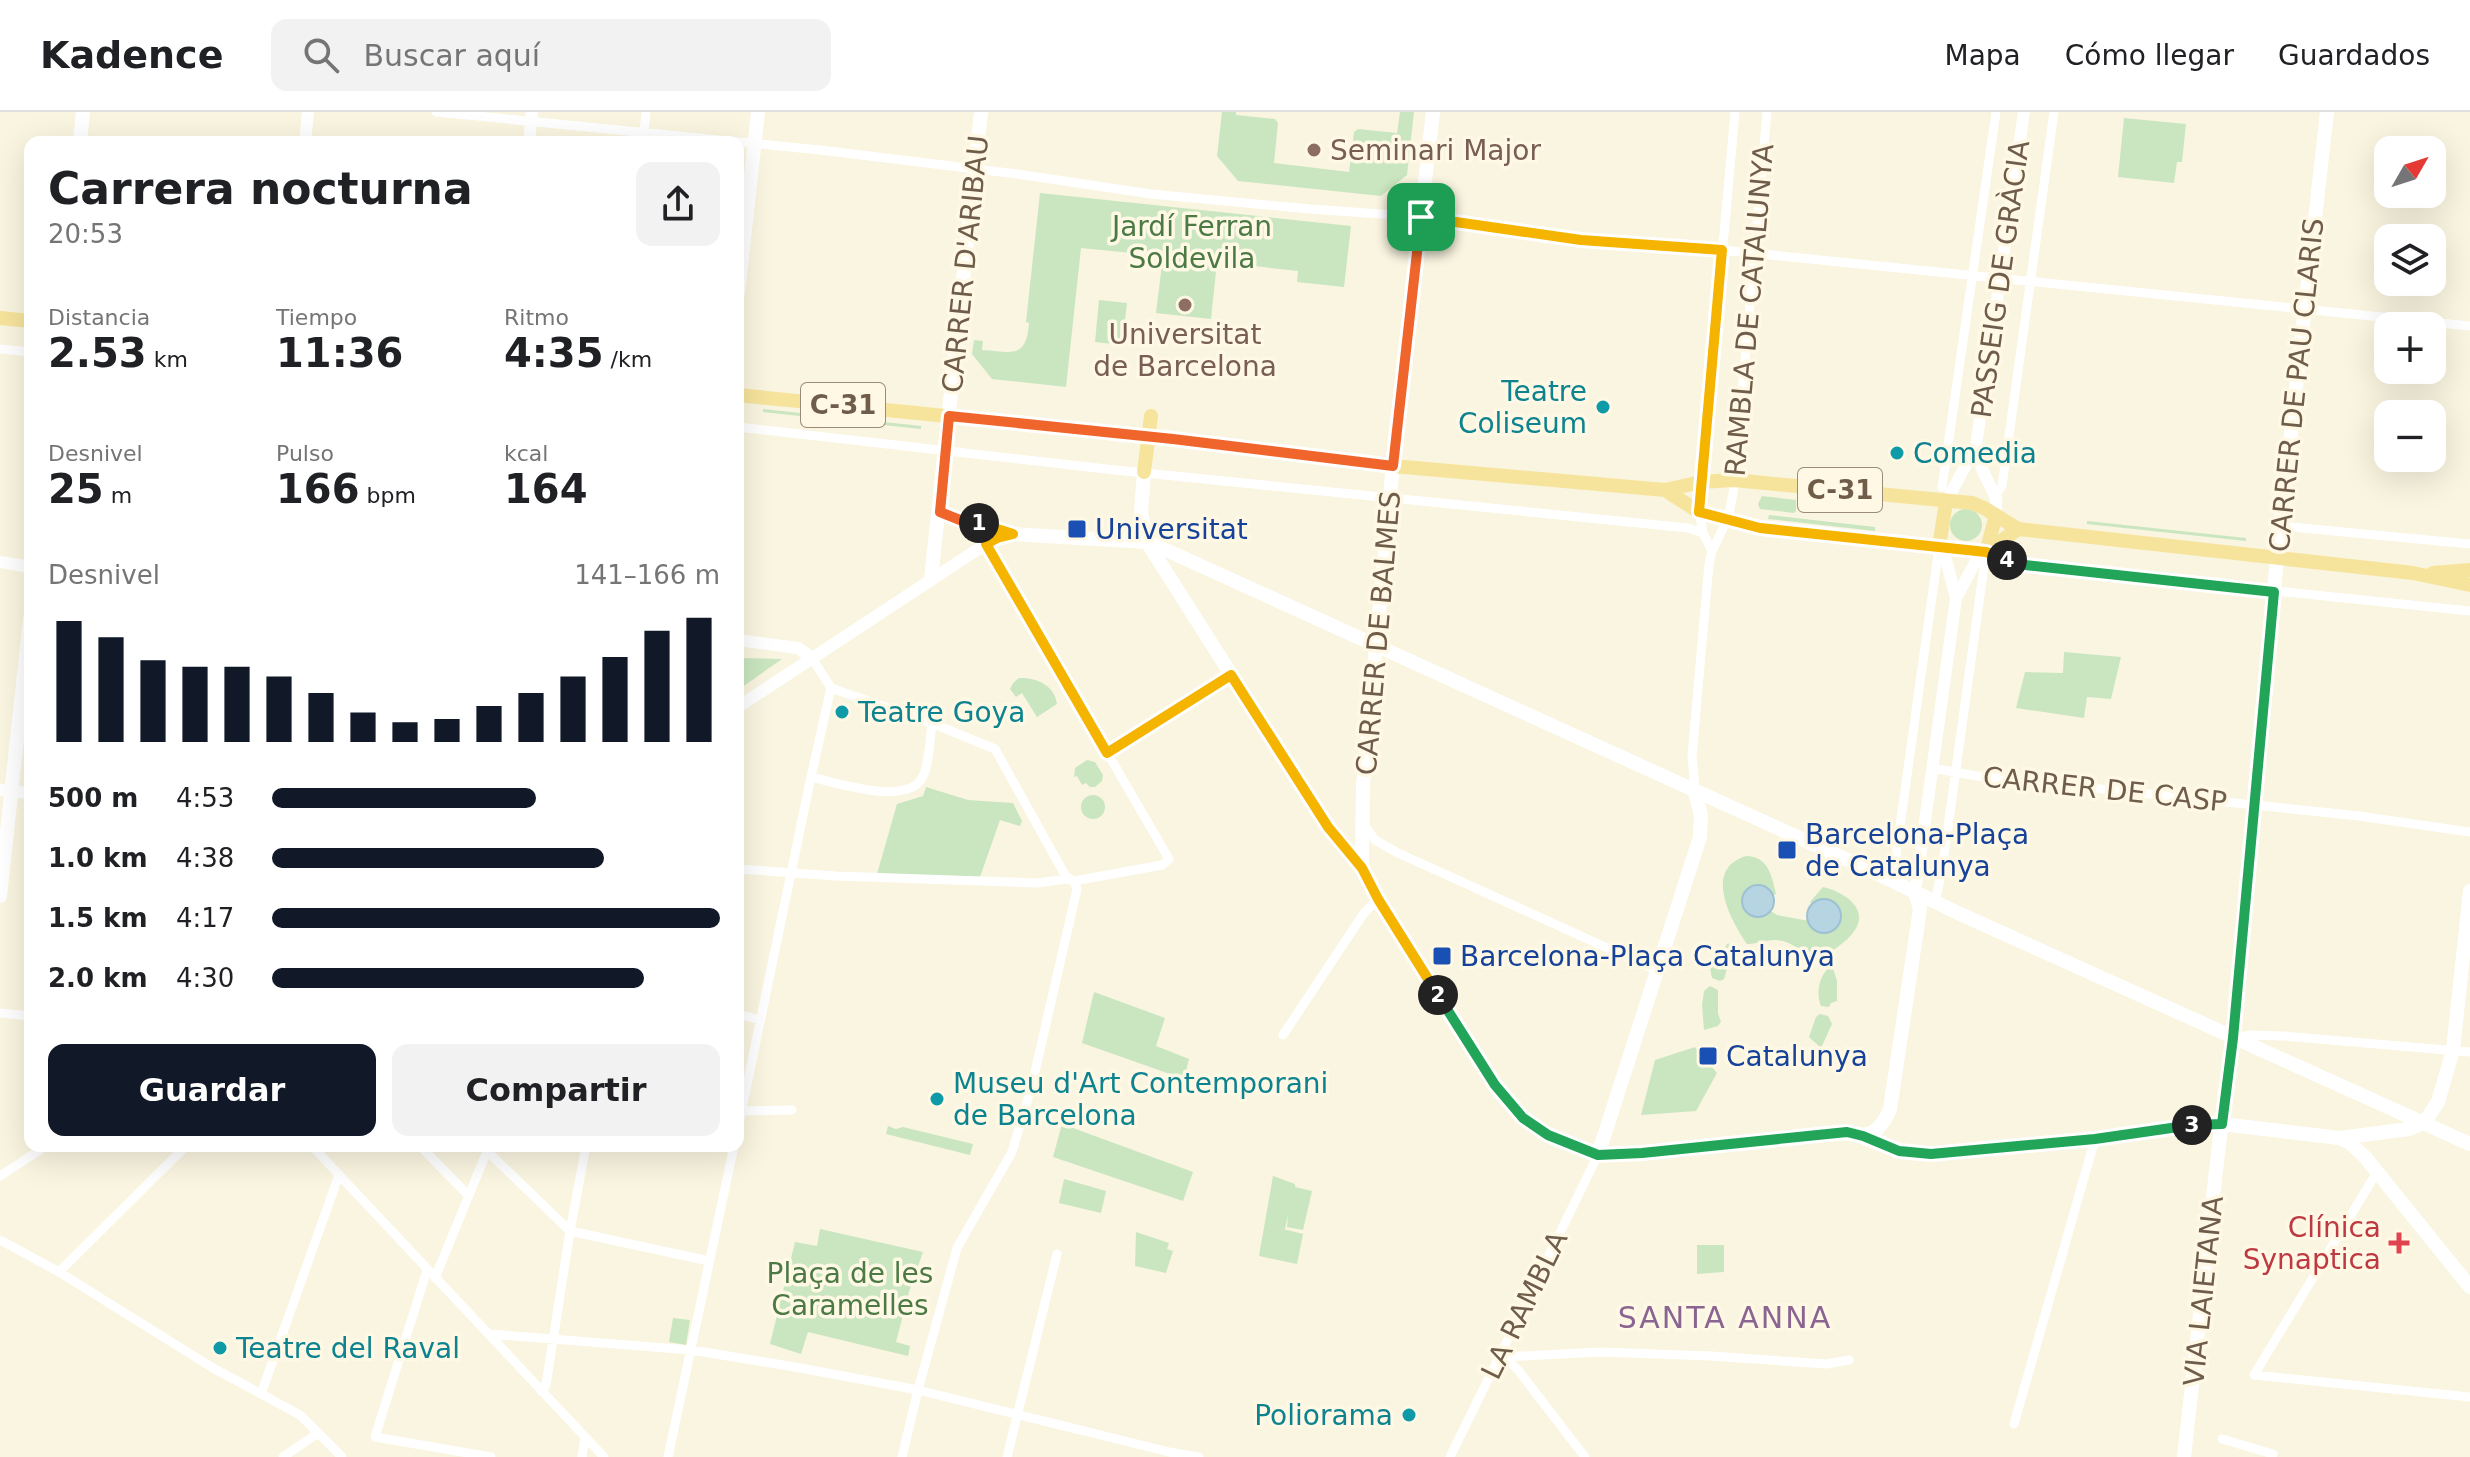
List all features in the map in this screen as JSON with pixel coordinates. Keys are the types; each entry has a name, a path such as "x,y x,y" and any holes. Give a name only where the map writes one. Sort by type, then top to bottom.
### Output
{"main road":[{"path":"81,136 83,112"},
{"path":"744,237 758,112"},
{"name":"CARRER D'ARIBAU","path":"931,579 981,112"},
{"name":"CARRER DE BALMES","path":"1362,868 1362,820 1390,497 1433,112"},
{"name":"CARRER DE PAU CLARIS","path":"2233,1038 2277,557 2324,113"},
{"path":"0,318 24,320"},
{"name":"C-31","path":"744,396 1149,436 1393,466 1665,490 1701,482 1734,480 1944,494 1972,503 2018,529 2421,574 2470,585"},
{"path":"1151,416 1141,513 1147,542 1328,827 1362,868 1378,899 1495,1085 1523,1118 1548,1135 1598,1155 1842,1133 1863,1136 1914,1154 2095,1139 2195,1124 2222,1124 2339,1138 2409,1129 2424,1123 2439,1100 2453,1050 2470,891"},
{"name":"C-31","path":"1665,490 1699,512 1760,528 1986,552"},
{"name":"PASSEIG DE GRÀCIA","path":"1939,547 1944,494"},
{"path":"940,512 1013,534 1147,542 2470,1144"},
{"path":"1986,552 1996,515"},
{"path":"1986,552 2018,529"},
{"name":"C-31","path":"2421,574 2470,570"},
{"path":"0,893 6,791 24,662"},
{"path":"1598,1155 1702,828 1695,791"},
{"path":"1863,1136 1881,1126 1890,1109 1920,909 1915,893"},
{"path":"1920,909 1935,902"},
{"name":"VIA LAIETANA","path":"2184,1457 2233,1038"},
{"path":"2339,1138 2355,1147 2377,1172 2470,1287"}],"street":[{"path":"306,136 308,112"},
{"path":"436,112 532,117 638,136"},
{"path":"644,136 646,112"},
{"name":"RAMBLA DE CATALUNYA","path":"1712,551 1703,533 1699,512 1735,112"},
{"name":"RAMBLA DE CATALUNYA","path":"1695,791 1692,756 1712,551 1728,518 1734,480 1767,112"},
{"path":"1944,494 1967,298 1973,276 1996,112"},
{"name":"PASSEIG DE GRÀCIA","path":"1996,515 1995,495 1987,483 1976,446 2024,112"},
{"path":"1995,495 2002,486 2054,112"},
{"path":"744,143 975,169 1151,194 1421,217 1581,240 1722,250 2470,326"},
{"path":"0,349 24,351"},
{"path":"744,428 1675,527 1703,533"},
{"name":"PASSEIG DE GRÀCIA","path":"1944,494 1976,446"},
{"path":"2281,526 2470,544"},
{"path":"744,703 986,544 1013,534"},
{"path":"744,870 1038,883 1066,879 1074,881 1162,865 1169,859 986,544"},
{"path":"1894,881 1939,547"},
{"name":"PASSEIG DE GRÀCIA","path":"1939,547 1945,556 1956,598"},
{"path":"1935,902 1986,552 2025,565 2470,611"},
{"name":"PASSEIG DE GRÀCIA","path":"1915,893 1956,598 1977,559 1986,552"},
{"path":"0,562 24,566"},
{"path":"744,641 798,648 812,658 831,688 932,723 995,749 1065,875 1074,881 1077,889 1032,1085 1012,1152 957,1248 902,1457"},
{"path":"1107,753 1231,675"},
{"path":"744,1093 831,688"},
{"path":"811,777 887,793 911,789 924,776 932,723"},
{"name":"CARRER DE CASP","path":"1931,768 1977,776 2359,816 2470,832"},
{"path":"1362,820 1375,840 1396,852 1658,971"},
{"path":"1283,1035 1364,913 1378,899"},
{"path":"0,1013 24,1015"},
{"path":"744,1016 760,1020"},
{"path":"2233,1038 2284,1036 2470,1052"},
{"path":"744,1111 792,1110"},
{"path":"2014,1424 2095,1139"},
{"path":"0,1176 37,1152"},
{"path":"59,1272 180,1152"},
{"path":"318,1152 604,1457"},
{"path":"426,1152 468,1195"},
{"path":"486,1152 431,1274 380,1438 491,1457"},
{"path":"492,1152 570,1231 709,1261"},
{"path":"541,1391 546,1385 585,1152"},
{"path":"668,1457 733,1152"},
{"name":"LA RAMBLA","path":"1450,1457 1506,1358 1598,1155"},
{"path":"2377,1172 2254,1375 2470,1397"},
{"path":"261,1394 339,1175"},
{"path":"0,1240 59,1272 171,1343 300,1415 342,1457"},
{"path":"1007,1457 1057,1254"},
{"path":"490,1334 691,1350 918,1390 1199,1457"},
{"path":"1506,1358 1600,1352 1725,1356 1826,1364 1849,1360"},
{"path":"1506,1358 1585,1457"},
{"path":"283,1457 318,1433"},
{"path":"582,1457 585,1437"},
{"path":"2222,1439 2272,1456"}],"green space":[{"path":"1222,112 1275,119 1278,123 1274,163 1349,172 1354,132 1358,129 1397,133 1400,112 1414,112 1407,175 1381,196 1238,181 1217,156"},
{"path":"2124,118 2186,124 2182,162 2177,162 2174,183 2118,177"},
{"name":"Jardí Ferran Soldevila","path":"1040,193 1351,226 1344,287 1297,282 1298,271 1217,262 1211,319 1156,313 1163,256 1081,248 1066,387 992,379 972,354 974,340 983,341 982,350 1002,352 1016,351 1025,343"},
{"path":"1099,300 1127,303 1122,345 1095,342"},
{"path":"763,409 921,426 921,429 763,412"},
{"path":"1762,496 1796,500 1796,511 1760,509 1758,504"},
{"path":"1966,509 1978,513 1982,525 1978,537 1966,541 1954,537 1950,525 1954,513"},
{"path":"1769,515 1875,527 1875,531 1768,519"},
{"path":"2087,521 2246,538 2246,541 2087,524"},
{"path":"2064,652 2121,657 2111,699 2087,697 2084,718 2016,708 2025,672 2063,673"},
{"path":"744,658 782,659 744,686"},
{"path":"1019,678 1044,684 1053,692 1057,704 1037,717 1022,693 1016,697 1010,689"},
{"path":"1087,760 1095,762 1103,775 1102,781 1095,787 1086,783 1082,785 1077,776 1074,777 1075,768"},
{"path":"926,787 968,800 1013,803 1022,821 1020,826 1000,820 980,877 877,874 897,804 923,796"},
{"path":"1093,795 1101,799 1105,807 1101,815 1093,819 1085,815 1081,807 1085,799"},
{"path":"1746,856 1764,863 1771,874 1776,894 1763,886 1749,887 1742,900 1748,913 1761,916 1771,911 1809,921 1814,929 1823,932 1836,928 1841,920 1817,901 1813,904 1810,902 1823,887 1845,896 1856,907 1859,922 1855,930 1842,944 1815,961 1781,941 1747,944 1728,909 1723,883 1733,862"},
{"path":"1728,943 1735,950 1736,957 1720,981 1712,978 1710,968"},
{"path":"1832,965 1837,981 1837,1001 1829,1007 1821,1006 1818,995 1820,983"},
{"path":"1710,986 1718,990 1721,1022 1704,1030 1702,1005 1704,991"},
{"path":"1094,992 1165,1018 1156,1046 1189,1059 1184,1079 1082,1043"},
{"path":"1820,1014 1828,1016 1832,1024 1821,1048 1809,1037"},
{"path":"1695,1047 1717,1073 1696,1111 1641,1115 1655,1060"},
{"path":"1062,1124 1193,1172 1183,1201 1053,1157"},
{"path":"888,1126 973,1144 970,1155 886,1134"},
{"path":"1273,1176 1312,1191 1303,1230 1287,1227 1288,1215 1283,1229 1303,1234 1297,1264 1259,1256"},
{"path":"1064,1179 1106,1191 1101,1213 1059,1203"},
{"name":"Plaça de les Caramelles","path":"820,1229 923,1252 896,1342 910,1346 908,1356 808,1332 801,1354 770,1344 795,1242 817,1246"},
{"path":"1136,1232 1169,1243 1167,1249 1173,1251 1166,1273 1135,1266"},
{"path":"1697,1245 1724,1245 1724,1272 1697,1274"},
{"path":"673,1318 690,1320 686,1345 669,1342"}],"water":[{"path":"1758,885 1770,889 1774,901 1770,913 1758,917 1746,913 1742,901 1746,889"},
{"path":"1824,899 1836,904 1841,916 1836,928 1824,933 1812,928 1807,916 1812,904"}],"place":[{"name":"Seminari Major","path":"1314,150"},
{"name":"Universitat de Barcelona","path":"1185,305"},
{"name":"Teatre Coliseum","path":"1603,407"},
{"name":"Comedia","path":"1897,453"},
{"name":"Universitat","path":"1077,529"},
{"name":"Teatre Goya","path":"842,712"},
{"name":"Barcelona-Plaça de Catalunya","path":"1787,850"},
{"name":"Barcelona-Plaça Catalunya","path":"1442,956"},
{"name":"Catalunya","path":"1708,1056"},
{"name":"Museu d'Art Contemporani de Barcelona","path":"937,1099"},
{"name":"Clínica Synaptica","path":"2399,1243"},
{"name":"Teatre del Raval","path":"220,1348"},
{"name":"Poliorama","path":"1409,1415"}],"district":[{"name":"SANTA ANNA","path":"1725,1318"}],"route":[{"path":"1421,217 1581,240 1722,250 1699,512 1760,528 1986,552 2025,565 2274,592 2233,1038 2222,1124 2195,1124 2095,1139 1931,1154 1899,1151 1847,1132 1598,1155 1548,1135 1523,1118 1499,1092 1378,899 1362,868 1334,836 1231,675 1107,753 986,544 1013,534 940,512 949,416 1393,466 1421,217"}]}
